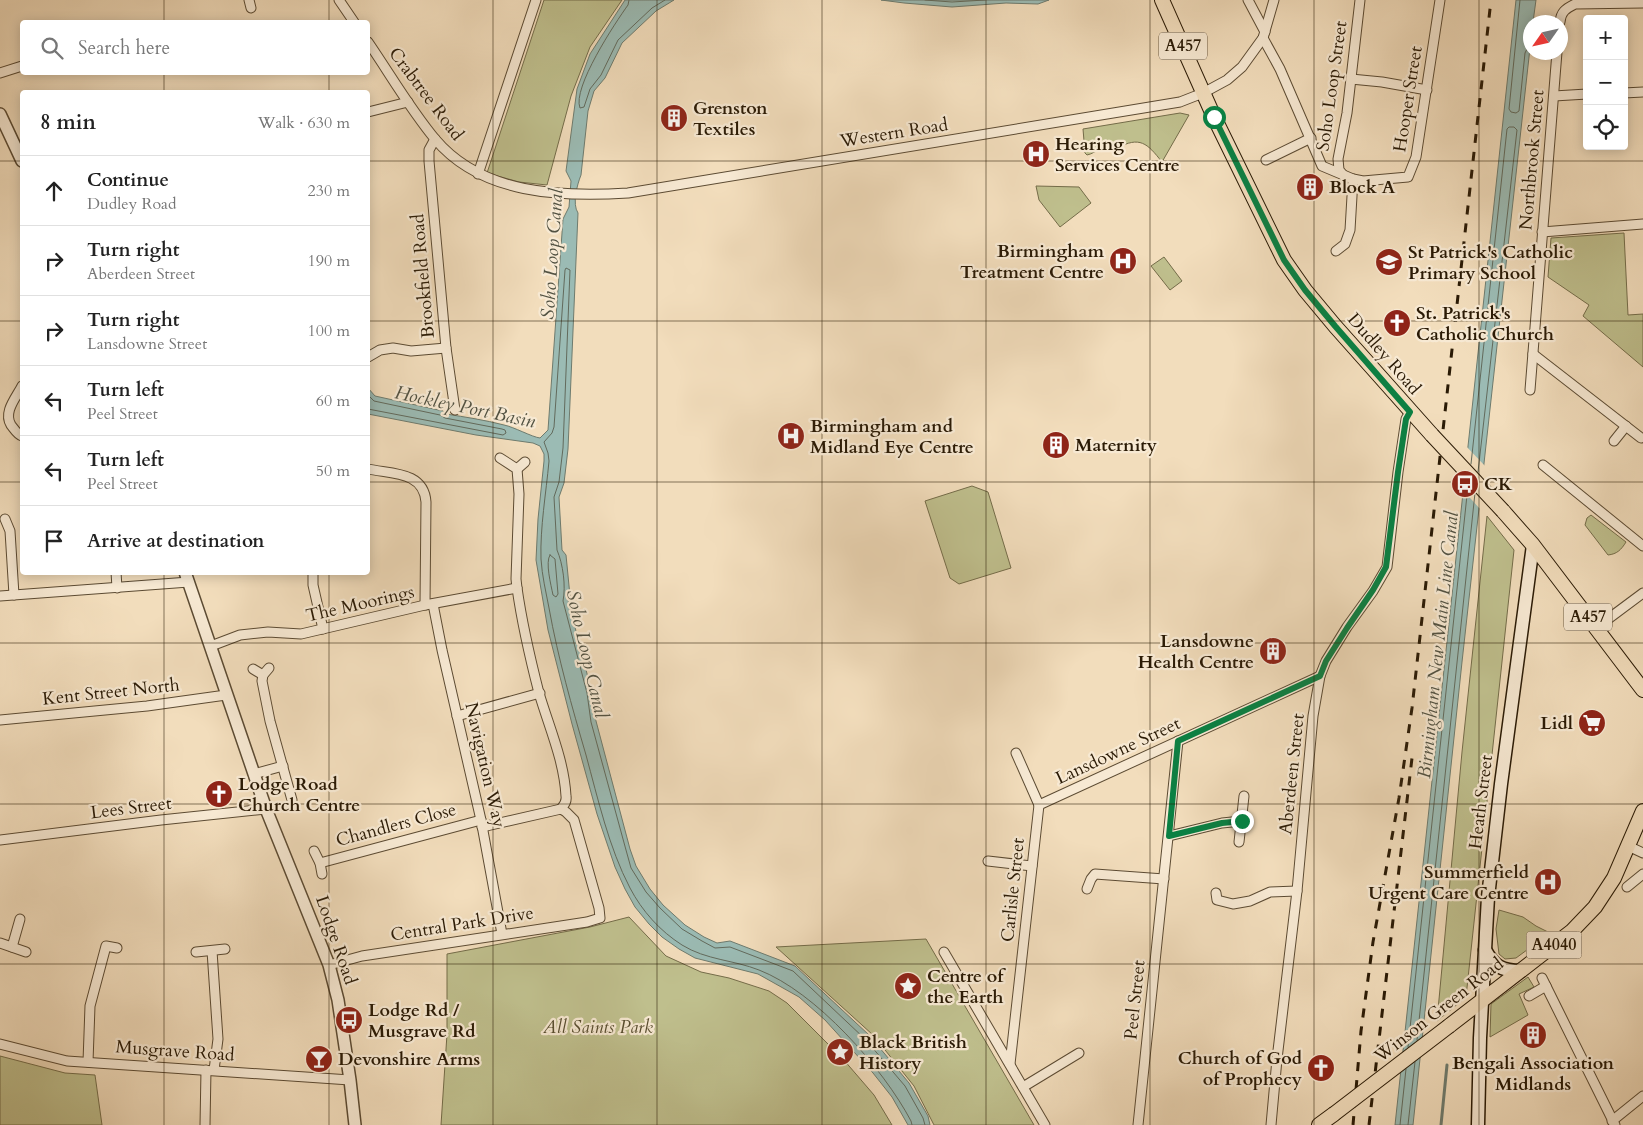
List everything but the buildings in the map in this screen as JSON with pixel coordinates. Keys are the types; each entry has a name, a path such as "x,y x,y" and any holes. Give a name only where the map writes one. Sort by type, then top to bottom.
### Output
{"main road":[{"name":"Dudley Road","path":"1162,0 1191,62 1203,93 1284,260 1305,290 1410,412 1533,545 1643,690"},
{"name":"Heath Street","path":"1478,1125 1480,1038 1488,897 1533,545"},
{"name":"Winson Green Road","path":"1320,1125 1572,931 1595,907 1614,878 1643,811"},
{"path":"1485,950 1491,961 1500,968 1509,971 1520,971"}],"street":[{"path":"339,0 350,20"},
{"path":"478,174 536,0"},
{"name":"Hooper Street","path":"1248,0 1322,166 1348,177 1364,180 1408,177 1416,157 1440,0"},
{"path":"1264,35 1274,0"},
{"name":"Soho Loop Street","path":"1348,177 1339,170 1338,159 1347,113 1360,0"},
{"path":"1561,15 1564,9 1575,4 1643,3"},
{"name":"Western Road","path":"546,192 589,196 628,193 1180,102 1203,93 1227,80 1242,67 1264,35"},
{"name":"Crabtree Road","path":"370,45 435,139 455,158 478,174 522,188 546,192"},
{"name":"Northbrook Street","path":"1530,390 1556,60"},
{"path":"0,73 20,67"},
{"path":"1351,79 1427,90"},
{"path":"1628,93 1643,92"},
{"path":"1554,96 1583,94"},
{"path":"370,112 408,102"},
{"path":"0,114 20,157"},
{"name":"Soho Loop Street","path":"1266,160 1311,138"},
{"name":"Brookfield Road","path":"435,139 429,150 429,161 446,348 455,410"},
{"path":"1336,252 1345,244 1350,230 1348,177"},
{"path":"1542,232 1643,224"},
{"path":"370,356 392,344 411,351 446,348"},
{"path":"1533,354 1641,438"},
{"path":"20,390 8,413 8,419 20,435"},
{"name":"Aberdeen Street","path":"1271,1125 1314,716 1320,676 1326,661 1386,567 1406,419 1410,412"},
{"path":"1614,441 1626,426"},
{"path":"500,458 517,469"},
{"path":"517,469 525,462"},
{"path":"1543,465 1643,546"},
{"name":"Navigation Way","path":"370,469 413,478 423,487 426,502 430,605 482,823 502,934"},
{"path":"517,469 520,494 517,588 528,648 564,780 567,799 561,810"},
{"path":"5,518 10,531 14,595"},
{"path":"116,575 117,588"},
{"path":"313,575 313,585 323,629"},
{"path":"0,596 117,588 187,577"},
{"name":"Lodge Road","path":"187,577 266,810 329,965 338,1000 355,1125"},
{"name":"The Moorings","path":"211,646 240,636 268,632 302,634 430,605 517,588"},
{"path":"1596,628 1643,594"},
{"path":"269,668 262,675 262,681 270,721 292,800"},
{"path":"253,669 262,675"},
{"name":"Lansdowne Street","path":"1039,805 1320,676"},
{"path":"457,716 540,693"},
{"name":"Kent Street North","path":"0,720 147,706 226,694"},
{"name":"Peel Street","path":"1138,1125 1178,741"},
{"path":"1016,753 1039,805"},
{"path":"254,774 283,766"},
{"path":"1239,842 1244,796"},
{"name":"Carlisle Street","path":"1010,1064 1039,805"},
{"name":"Lees Street","path":"0,840 161,820 266,810"},
{"name":"Chandlers Close","path":"320,863 482,823 561,810"},
{"name":"Central Park Drive","path":"329,965 362,956 586,922 600,918 599,908 574,820 561,810"},
{"path":"1169,836 1222,823 1242,821"},
{"path":"1628,846 1643,853"},
{"name":"Chandlers Close","path":"314,851 320,863 322,874"},
{"path":"988,861 1032,866"},
{"path":"1087,890 1090,879 1095,874 1164,879"},
{"path":"1627,887 1643,874"},
{"path":"1216,893 1217,900 1233,904 1250,901 1270,892 1297,891"},
{"path":"12,947 20,918"},
{"path":"0,943 26,952"},
{"path":"88,1062 90,1006 101,961 106,946 117,948"},
{"path":"196,952 225,949"},
{"path":"205,1125 210,1070 218,1038 212,951"},
{"path":"944,952 1045,1125"},
{"path":"1529,996 1544,982 1614,1123 1643,1096"},
{"name":"Musgrave Road","path":"0,1044 54,1058 88,1062 350,1080"},
{"path":"1023,1087 1079,1053"}],"green space":[{"path":"544,0 622,0 590,47 571,96 547,185 519,182 487,173"},
{"path":"1180,113 1189,115 1162,162 1147,146 1137,142 1125,144 1117,148 1112,144 1108,144 1090,154 1087,155 1085,153 1083,129"},
{"path":"1036,186 1079,187 1091,203 1060,227 1039,200"},
{"path":"1624,233 1628,315 1643,314 1643,367 1583,316 1589,305 1548,277 1551,238"},
{"path":"1164,257 1182,281 1170,290 1151,266"},
{"path":"972,486 988,492 1011,568 959,584 950,578 925,501"},
{"path":"1591,515 1626,542 1614,554 1608,555 1585,525 1587,518"},
{"path":"1487,516 1514,550 1466,997 1437,1021 1462,752"},
{"path":"1499,910 1523,917 1550,933 1516,958 1505,959 1499,954 1496,929"},
{"name":"All Saints Park","path":"629,917 666,956 701,972 729,978 769,991 787,1003 843,1059 874,1095 892,1125 441,1125 447,1034 447,954 590,927"},
{"path":"926,939 1034,1125 934,1125 914,1086 873,1035 776,947"},
{"path":"1528,977 1534,987 1519,994 1528,1015 1490,1037 1491,1004"},
{"path":"0,1056 65,1073 95,1075 102,1125 0,1125"}],"water":[{"path":"625,0 674,0 656,11 622,43 605,78 594,91 588,111 581,175 575,200 578,213 568,449 564,483 559,497 562,550 566,555 570,596 568,600 592,693 596,721 630,849 636,866 650,889 663,905 685,925 717,943 730,941 795,966 869,1035 909,1083 928,1116 930,1125 908,1125 892,1097 873,1073 825,1020 799,997 758,974 695,958 662,937 635,907 615,867 597,814 548,630 536,560 544,461 544,454 540,446 533,443 476,435 370,414 370,390 375,396 443,411 446,414 504,425 540,438 548,430 563,219 569,207 571,181 566,171 577,89 590,54"},
{"path":"881,0 1049,0 1038,4 1006,3 952,7"},
{"path":"1516,0 1536,0 1534,15 1523,15 1523,60 1529,60 1413,1125 1395,1125"}],"pier":[{"path":"1465,445 1486,467 1481,510 1461,488"}],"waterway":[{"path":"1441,1125 1447,1065"}],"railway":[{"path":"1353,1125 1361,1031 1373,942 1399,798 1412,708 1491,0"},
{"path":"1369,1125 1412,758"}],"place":[{"name":"Grenston Textiles","path":"674,118"},
{"name":"Hearing Services Centre","path":"1036,154"},
{"name":"Block A","path":"1310,187"},
{"name":"Birmingham Treatment Centre","path":"1123,261"},
{"name":"St Patrick's Catholic Primary School","path":"1389,262"},
{"name":"St. Patrick's Catholic Church","path":"1397,323"},
{"name":"Birmingham and Midland Eye Centre","path":"791,436"},
{"name":"Maternity","path":"1056,445"},
{"name":"CK","path":"1465,484"},
{"name":"Lansdowne Health Centre","path":"1273,651"},
{"name":"Lidl","path":"1592,723"},
{"name":"Lodge Road Church Centre","path":"219,794"},
{"name":"Summerfield Urgent Care Centre","path":"1548,882"},
{"name":"Centre of the Earth","path":"908,986"},
{"name":"Lodge Rd / Musgrave Rd","path":"349,1020"},
{"name":"Bengali Association Midlands","path":"1533,1035"},
{"name":"Black British History","path":"840,1052"},
{"name":"Devonshire Arms","path":"319,1059"},
{"name":"Church of God of Prophecy","path":"1321,1068"}],"route":[{"path":"1214,117 1284,260 1305,290 1410,412 1406,419 1386,567 1326,661 1320,676 1178,741 1169,836 1222,823 1242,821"}],"water label":[{"name":"Soho Loop Canal","path":"552,254"},
{"name":"Hockley Port Basin","path":"465,407"},
{"name":"Birmingham New Main Line Canal","path":"1438,645"},
{"name":"Soho Loop Canal","path":"587,654"}]}
